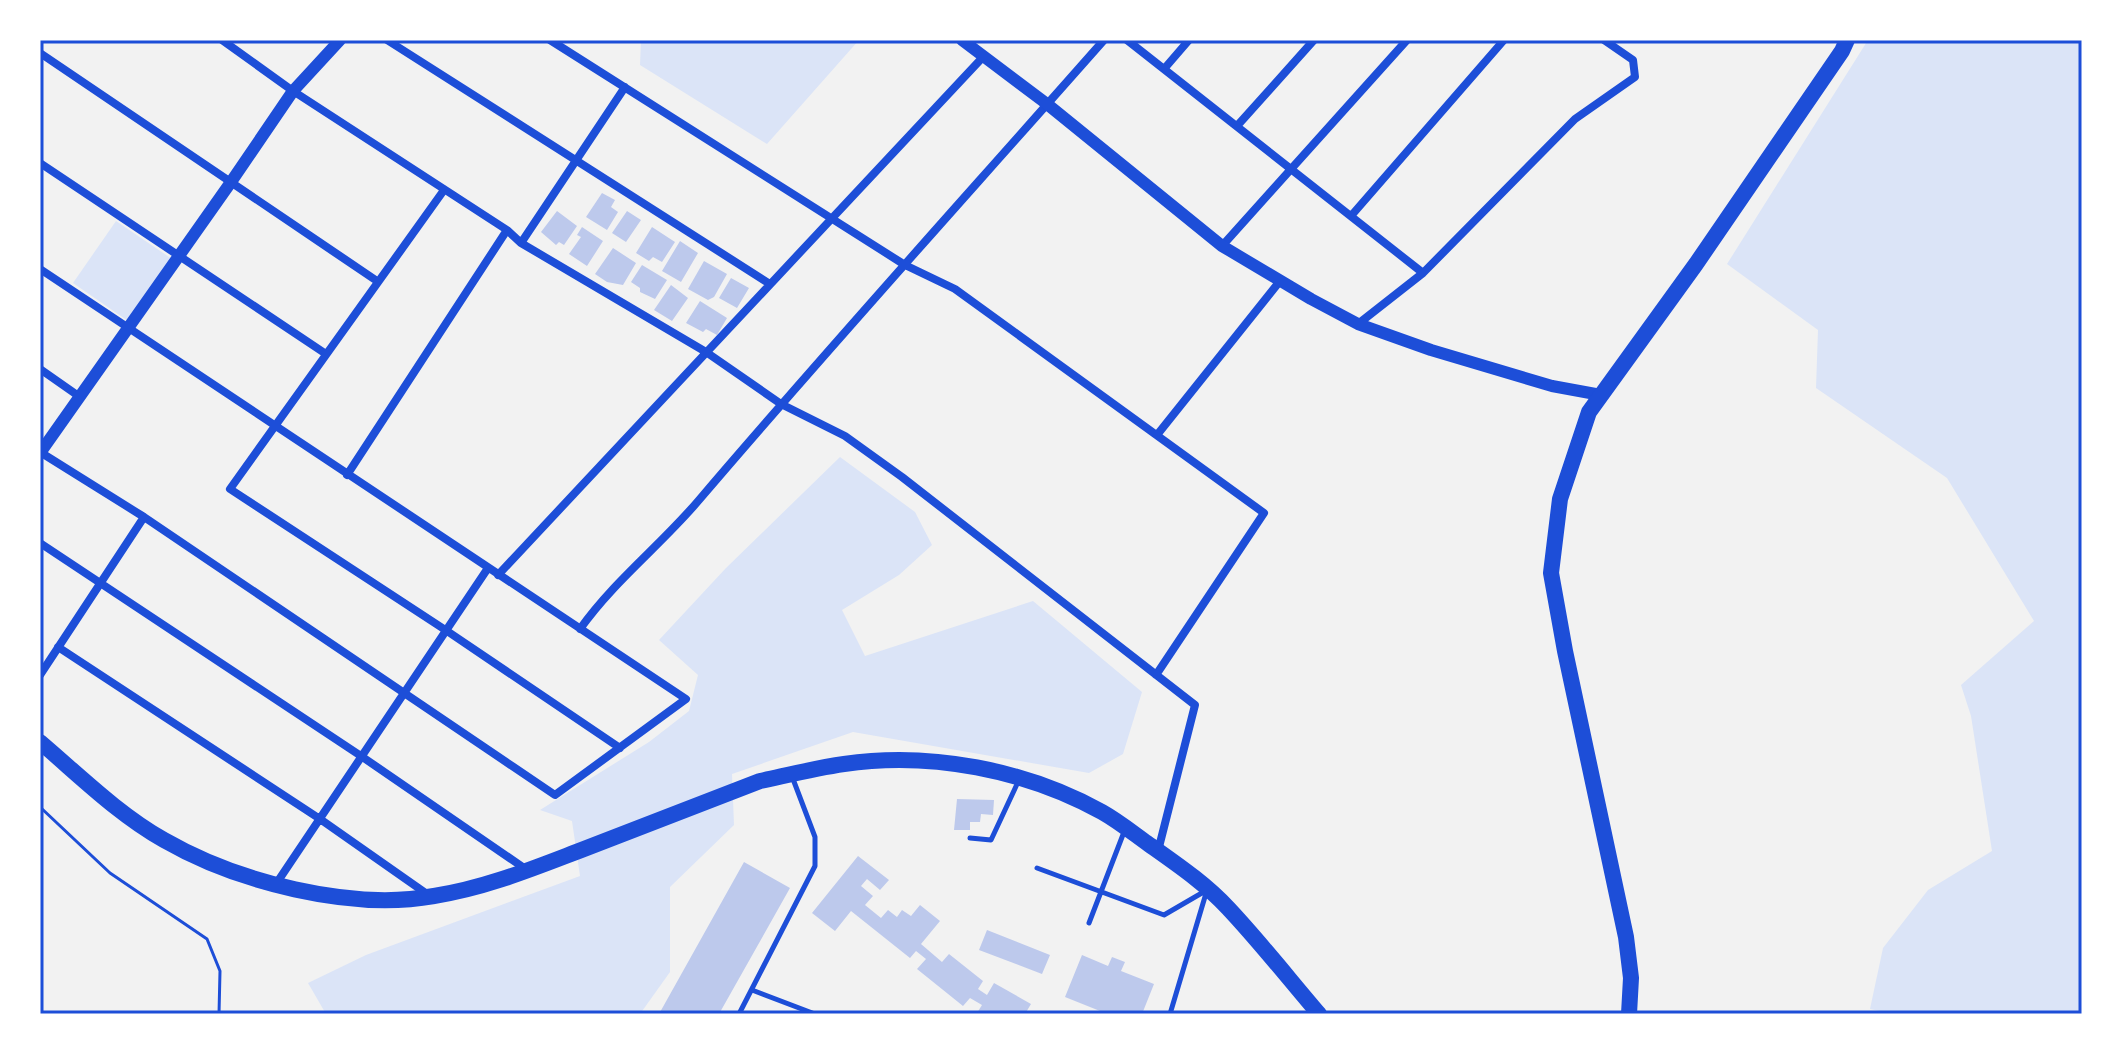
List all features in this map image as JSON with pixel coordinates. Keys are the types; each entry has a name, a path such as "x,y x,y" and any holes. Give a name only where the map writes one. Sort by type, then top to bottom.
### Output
{"main road":[{"path":"1629,1014 1631,978 1626,937 1551,573 1560,499 1589,412 1696,264 1847,40"},
{"path":"40,742 127,816 165,841 221,867 276,884 378,901 430,897 496,882 760,781 846,763 897,761 959,764 1020,777 1103,812 1125,827 1226,906 1319,1014"}],"street":[{"path":"40,269 127,329 686,699 555,795 144,517 40,452 80,397 127,329 231,182 293,91 340,40"},
{"path":"387,40 770,284"},
{"path":"550,40 905,265 955,289 1264,513 1156,675"},
{"path":"962,40 1047,104 1222,246 1280,281 1358,324 1431,350 1552,386 1601,395"},
{"path":"580,629 600,601 682,519 1104,40"},
{"path":"1127,40 1423,273"},
{"path":"1164,69 1189,40"},
{"path":"1237,126 1314,40"},
{"path":"1222,246 1407,40"},
{"path":"1351,216 1504,40"},
{"path":"1358,324 1423,273 1575,119 1635,77 1633,60 1604,40"},
{"path":"225,41 293,91 507,230 521,243 706,352 781,404 845,436 1195,705 1158,851"},
{"path":"40,53 377,281"},
{"path":"498,575 983,57"},
{"path":"521,243 625,87"},
{"path":"40,163 326,354"},
{"path":"444,190 230,489 620,748"},
{"path":"347,475 507,230"},
{"path":"1157,435 1280,281"},
{"path":"40,369 80,397"},
{"path":"40,675 144,517"},
{"path":"40,543 527,870"},
{"path":"276,884 488,568"},
{"path":"58,647 320,819 430,897"}],"lane":[{"path":"739,1014 815,866 815,837 791,774"},
{"path":"970,838 991,840 1020,777"},
{"path":"1089,923 1125,827"},
{"path":"1037,868 1164,915 1207,890"},
{"path":"1170,1014 1207,890"},
{"path":"752,990 815,1014"}],"path":[{"path":"40,807 110,873 207,939 220,971 219,1014"}],"shaded area":[{"path":"641,40 859,40 767,144 640,65"},
{"path":"1868,40 2082,40 2082,1014 1894,1014 1870,1009 1883,948 1928,890 1992,851 1971,716 1961,685 2034,621 1947,478 1816,388 1818,330 1727,264"},
{"path":"116,221 172,259 128,321 73,283"},
{"path":"840,457 915,512 932,545 899,575 842,610 865,656 1033,601 1142,692 1123,754 1089,773 853,732 732,774 734,825 670,887 670,972 640,1014 326,1014 308,983 366,955 580,876 572,821 540,810 649,742 689,711 698,675 659,640 726,568"}],"building":[{"path":"602,193 615,200 611,207 618,212 607,230 586,217"},
{"path":"557,211 577,226 564,245 559,242 556,245 541,232"},
{"path":"627,211 641,220 626,242 612,233"},
{"path":"582,227 603,241 587,266 569,254 581,237 577,235"},
{"path":"652,227 675,242 662,262 653,257 649,261 636,253"},
{"path":"680,241 698,253 681,282 662,271"},
{"path":"613,248 636,263 623,285 607,282 595,274"},
{"path":"704,261 727,274 714,297 708,300 688,289"},
{"path":"642,265 667,280 655,299 640,292 640,288 631,282"},
{"path":"731,278 749,288 737,308 719,298"},
{"path":"671,285 688,298 672,321 654,310"},
{"path":"700,301 727,318 717,335 686,323"},
{"path":"957,799 994,800 993,815 981,814 980,822 970,822 970,830 954,830"},
{"path":"858,856 889,880 880,890 867,879 861,886 873,896 865,905 881,918 888,910 897,917 902,910 911,916 920,905 940,921 921,944 942,962 949,954 983,981 978,989 987,995 994,983 1031,1004 1025,1014 979,1014 982,1005 970,998 963,1006 917,969 926,959 916,951 910,958 851,911 835,931 812,913"},
{"path":"744,862 790,888 719,1014 659,1014"},
{"path":"987,930 1050,955 1042,974 979,950"},
{"path":"1082,955 1108,966 1112,957 1125,962 1121,971 1154,984 1142,1014 1098,1014 1100,1011 1065,997"}]}
